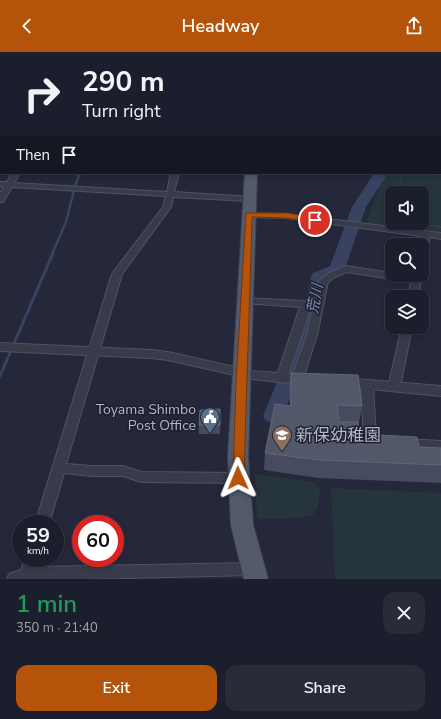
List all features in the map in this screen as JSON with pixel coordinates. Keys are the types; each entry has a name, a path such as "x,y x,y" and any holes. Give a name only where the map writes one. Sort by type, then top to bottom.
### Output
{"main road":[{"path":"251,174 248,215 246,301 241,373 238,478 242,525 254,574"}],"street":[{"path":"0,200 15,174"},
{"path":"45,515 117,274 167,207 175,174"},
{"path":"0,184 249,199"},
{"path":"248,215 286,216 441,236"},
{"path":"425,238 426,234"},
{"path":"297,379 312,334 324,281 332,275 346,269 385,274"},
{"path":"246,301 306,304 282,378"},
{"path":"394,387 405,334"},
{"path":"0,347 168,356 241,373 367,386 441,391"},
{"path":"367,386 370,442 441,446"},
{"path":"59,468 92,471 123,471 141,477 238,478"},
{"path":"27,567 22,577 254,574"}],"path":[{"path":"399,174 401,186"},
{"path":"429,225 441,227"}],"shaded area":[{"path":"382,174 441,174 441,232 424,230 429,230 429,186 385,186 385,225 366,223 380,185"},
{"path":"255,474 314,482 320,489 318,507 313,515 300,518 258,519 255,497"},
{"path":"331,488 441,493 441,579 335,579"}],"building":[{"path":"291,373 358,375 362,406 337,405 339,422 358,422 361,444 380,444 379,435 417,437 419,447 441,448 441,465 320,460 265,453 275,404 291,406"},
{"path":"220,409 220,425 199,425 200,410"}],"waterway":[{"path":"52,254 66,222 80,174"},
{"name":"荒川","path":"273,416 312,319 319,276 337,269 359,207 378,178 379,174"},
{"path":"0,376 53,253"}],"place":[{"name":"Toyama Shimbo Post Office","path":"210,434"},
{"name":"新保幼稚園","path":"282,452"}],"route":[{"path":"238,478 241,383 246,301 248,215 286,216 315,220"}]}
